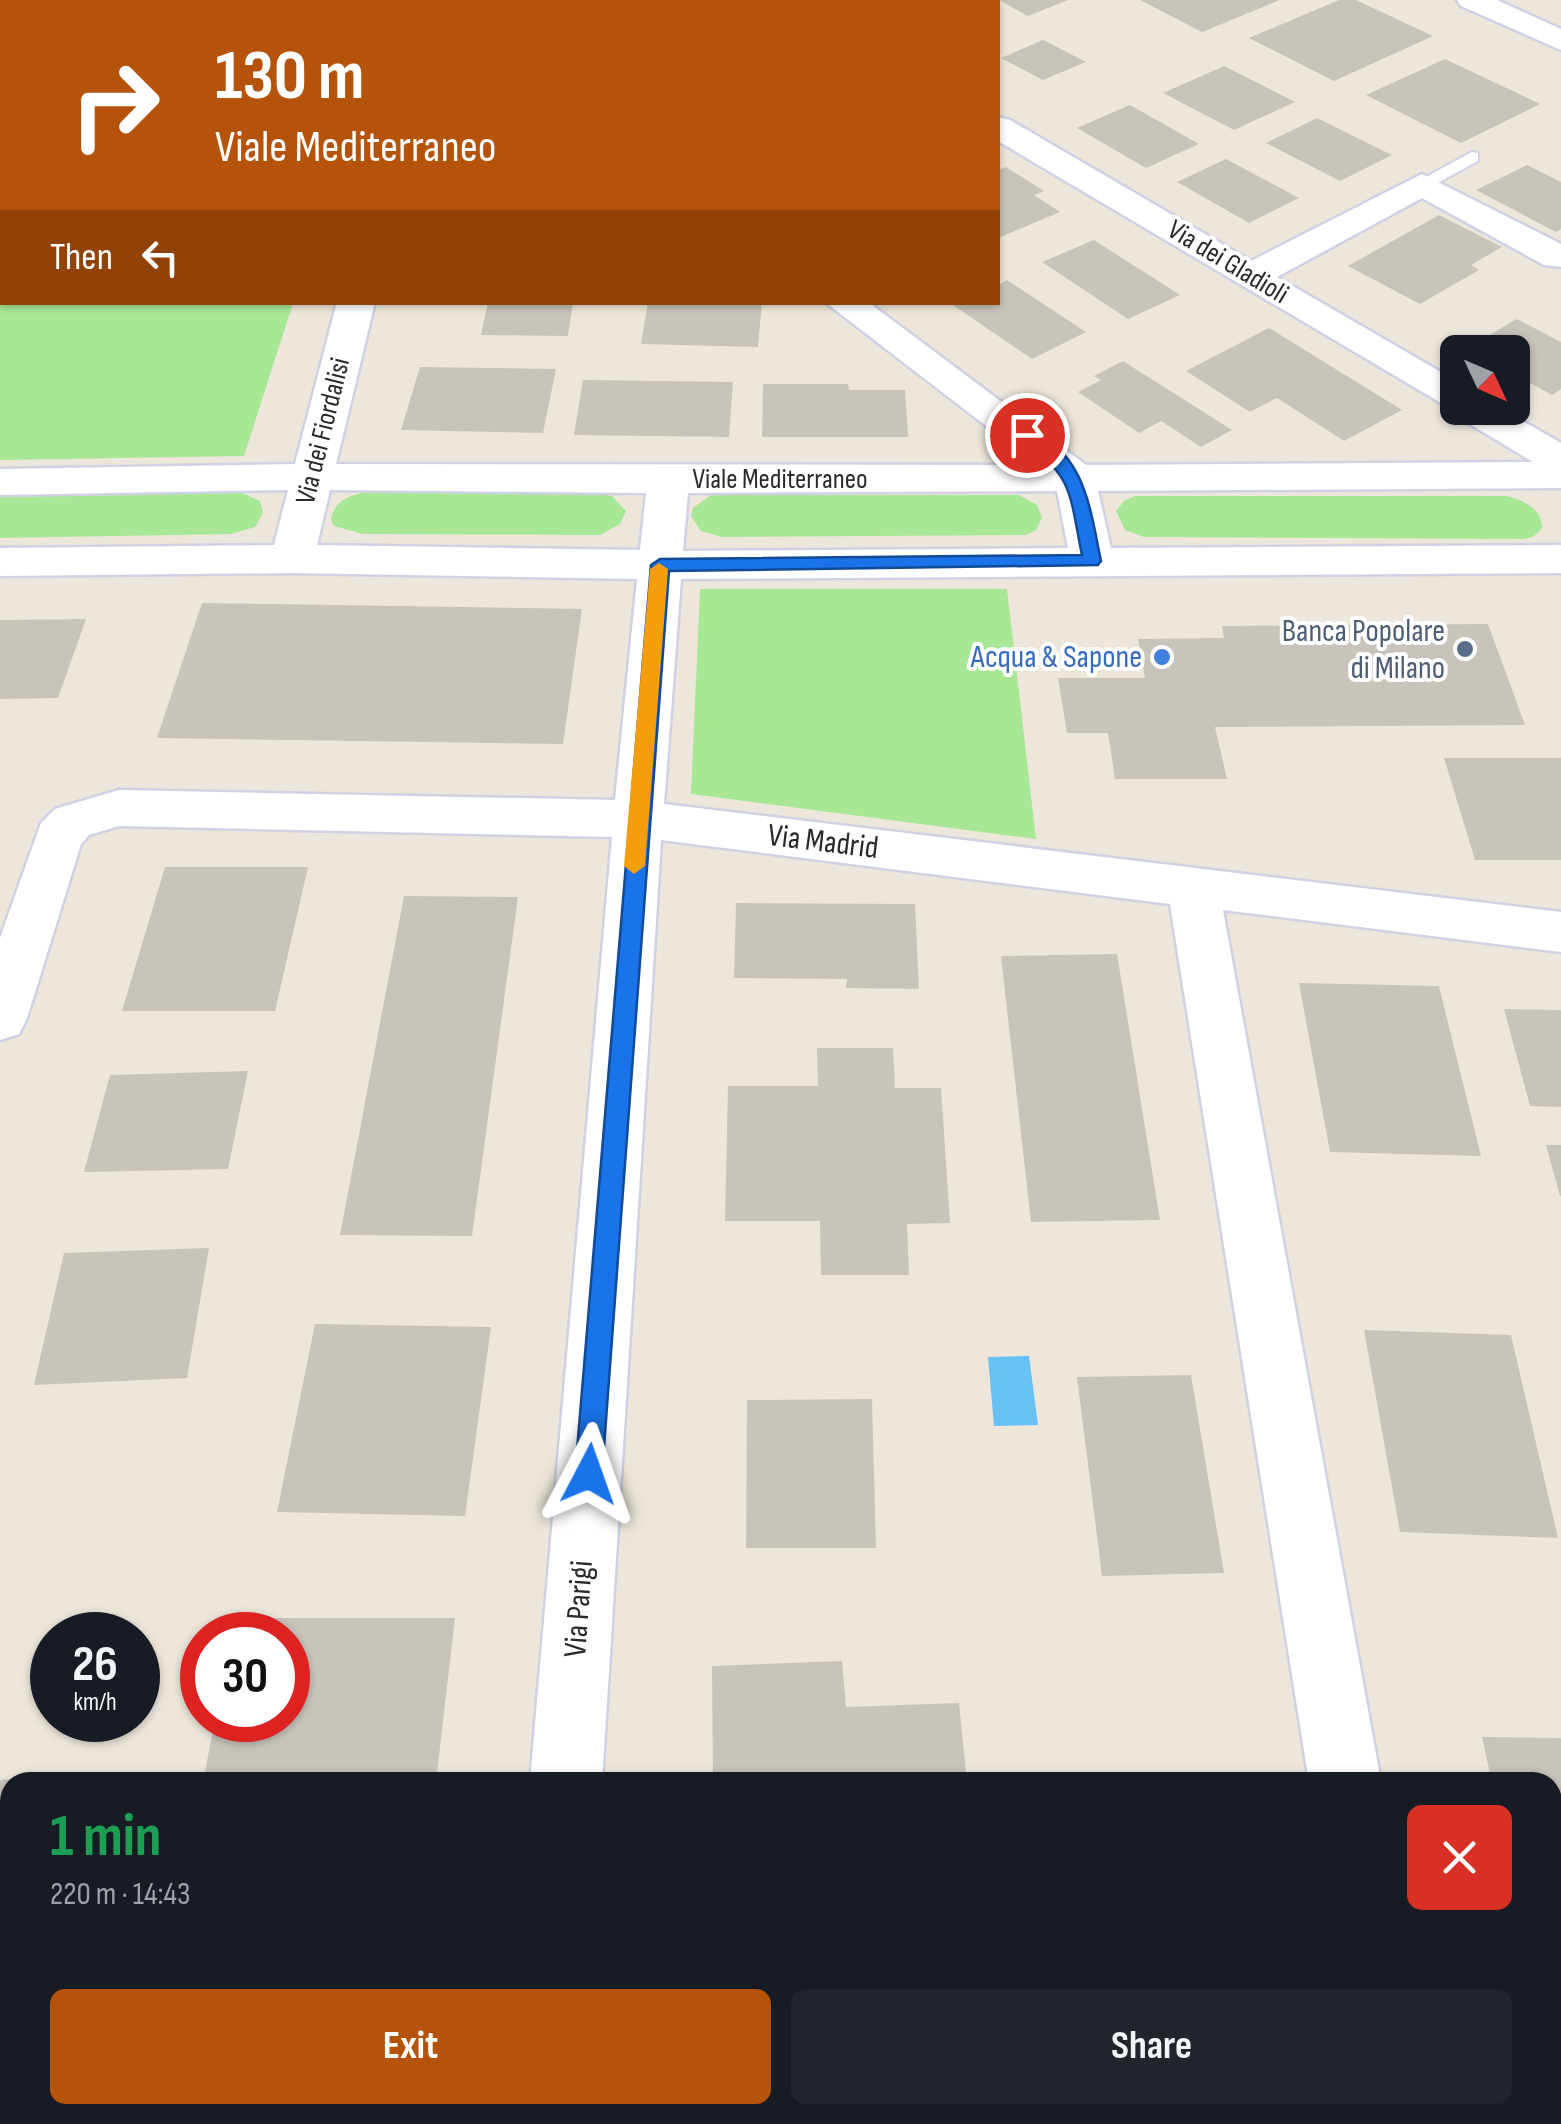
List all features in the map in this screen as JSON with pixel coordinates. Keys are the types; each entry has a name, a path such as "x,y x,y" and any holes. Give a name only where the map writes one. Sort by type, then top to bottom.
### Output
{"street":[{"path":"1472,0 1561,41"},
{"name":"Via dei Gladioli","path":"1000,128 1440,388"},
{"path":"1251,276 1422,184 1558,257 1561,255"},
{"name":"Via dei Fiordalisi","path":"292,560 355,305"},
{"path":"848,305 1057,457 1075,479 1092,561"},
{"path":"1501,425 1556,458 1561,472"},
{"name":"Viale Mediterraneo","path":"0,482 310,476 1075,479 1561,472"},
{"name":"Via Parigi","path":"567,1772 638,819 668,480"},
{"path":"0,562 292,560 660,565 1561,559"},
{"name":"Via Madrid","path":"0,1018 54,845 65,828 82,818 134,808 638,819 1561,932"},
{"path":"1193,887 1343,1772"}],"lane":[{"path":"1422,184 1472,157"}],"green space":[{"path":"0,305 292,305 244,456 0,460"},
{"path":"364,492 601,494 612,496 626,511 620,524 600,535 363,534 334,526 332,514 338,504"},
{"path":"242,493 260,501 263,513 255,527 231,534 0,538 0,496"},
{"path":"711,495 1019,495 1037,505 1042,518 1036,530 1026,535 722,537 701,531 691,516 693,508"},
{"path":"1135,496 1507,496 1535,510 1542,528 1524,539 1144,537 1125,530 1116,511"},
{"path":"700,589 1007,589 1036,839 691,794"}],"water":[{"path":"1029,1356 1038,1425 994,1426 988,1357"}],"building":[{"path":"1000,0 1068,0 1028,16"},
{"path":"1140,0 1280,0 1202,32"},
{"path":"1339,0 1356,0 1433,36 1334,81 1249,38"},
{"path":"1043,40 1086,62 1043,80 1001,58"},
{"path":"1445,59 1540,104 1461,143 1366,95"},
{"path":"1224,66 1295,102 1234,130 1163,93"},
{"path":"1130,105 1199,144 1146,168 1077,128"},
{"path":"1317,118 1392,155 1340,181 1266,143"},
{"path":"1226,159 1299,198 1249,223 1177,182"},
{"path":"1527,165 1561,182 1561,229 1556,232 1476,190"},
{"path":"1006,167 1044,191 1034,195 1060,212 1000,237 1000,169"},
{"path":"1439,215 1502,247 1471,265 1479,270 1420,304 1348,266"},
{"path":"1094,240 1180,295 1128,319 1042,262"},
{"path":"1007,280 1086,332 1032,359 953,305 1000,305 1000,284"},
{"path":"487,305 573,305 568,336 481,335"},
{"path":"648,305 762,305 758,347 641,344"},
{"path":"1517,319 1561,342 1561,389 1552,395 1530,383 1530,335 1489,335"},
{"path":"1269,328 1402,410 1344,441 1277,398 1250,412 1186,371"},
{"path":"1123,361 1232,430 1201,447 1161,421 1139,433 1078,392 1101,380 1094,376"},
{"path":"420,367 556,369 543,433 401,430"},
{"path":"583,380 733,382 729,437 574,435"},
{"path":"763,384 848,384 849,390 905,390 908,437 762,437"},
{"path":"202,603 582,609 563,744 157,738"},
{"path":"86,619 58,698 0,699 0,620"},
{"path":"1488,624 1525,725 1215,727 1227,779 1115,779 1108,733 1067,733 1058,678 1145,678 1138,639 1224,638 1222,626"},
{"path":"1444,758 1561,758 1561,860 1475,860"},
{"path":"165,867 308,867 275,1011 122,1011"},
{"path":"404,896 518,897 472,1236 340,1235"},
{"path":"736,903 915,904 919,989 846,988 847,979 734,978"},
{"path":"1117,954 1160,1220 1031,1222 1001,956"},
{"path":"1299,983 1439,986 1481,1156 1330,1152"},
{"path":"1504,1009 1561,1010 1561,1107 1530,1106"},
{"path":"817,1048 893,1048 895,1088 941,1088 950,1223 907,1224 909,1275 821,1275 820,1221 725,1221 728,1086 818,1086"},
{"path":"248,1071 228,1169 84,1172 110,1075"},
{"path":"1546,1145 1561,1145 1561,1196 1560,1196"},
{"path":"209,1248 187,1378 34,1385 64,1253"},
{"path":"315,1324 491,1327 465,1516 277,1512"},
{"path":"1364,1330 1511,1335 1558,1538 1400,1532"},
{"path":"1191,1375 1224,1573 1102,1576 1077,1377"},
{"path":"872,1399 876,1548 746,1548 747,1400"},
{"path":"310,1618 455,1618 437,1772 205,1772 211,1742 310,1742"},
{"path":"842,1661 846,1707 959,1703 966,1772 713,1772 712,1666"},
{"path":"1482,1737 1561,1738 1561,1772 1490,1772"}],"slow traffic":[{"path":"634,866 659,569"}],"place":[{"name":"Banca Popolare di Milano","path":"1465,649"},
{"name":"Acqua & Sapone","path":"1162,657"}],"route":[{"path":"589,1474 660,565 1092,561 1075,479 1068,467 1027,435"}]}
